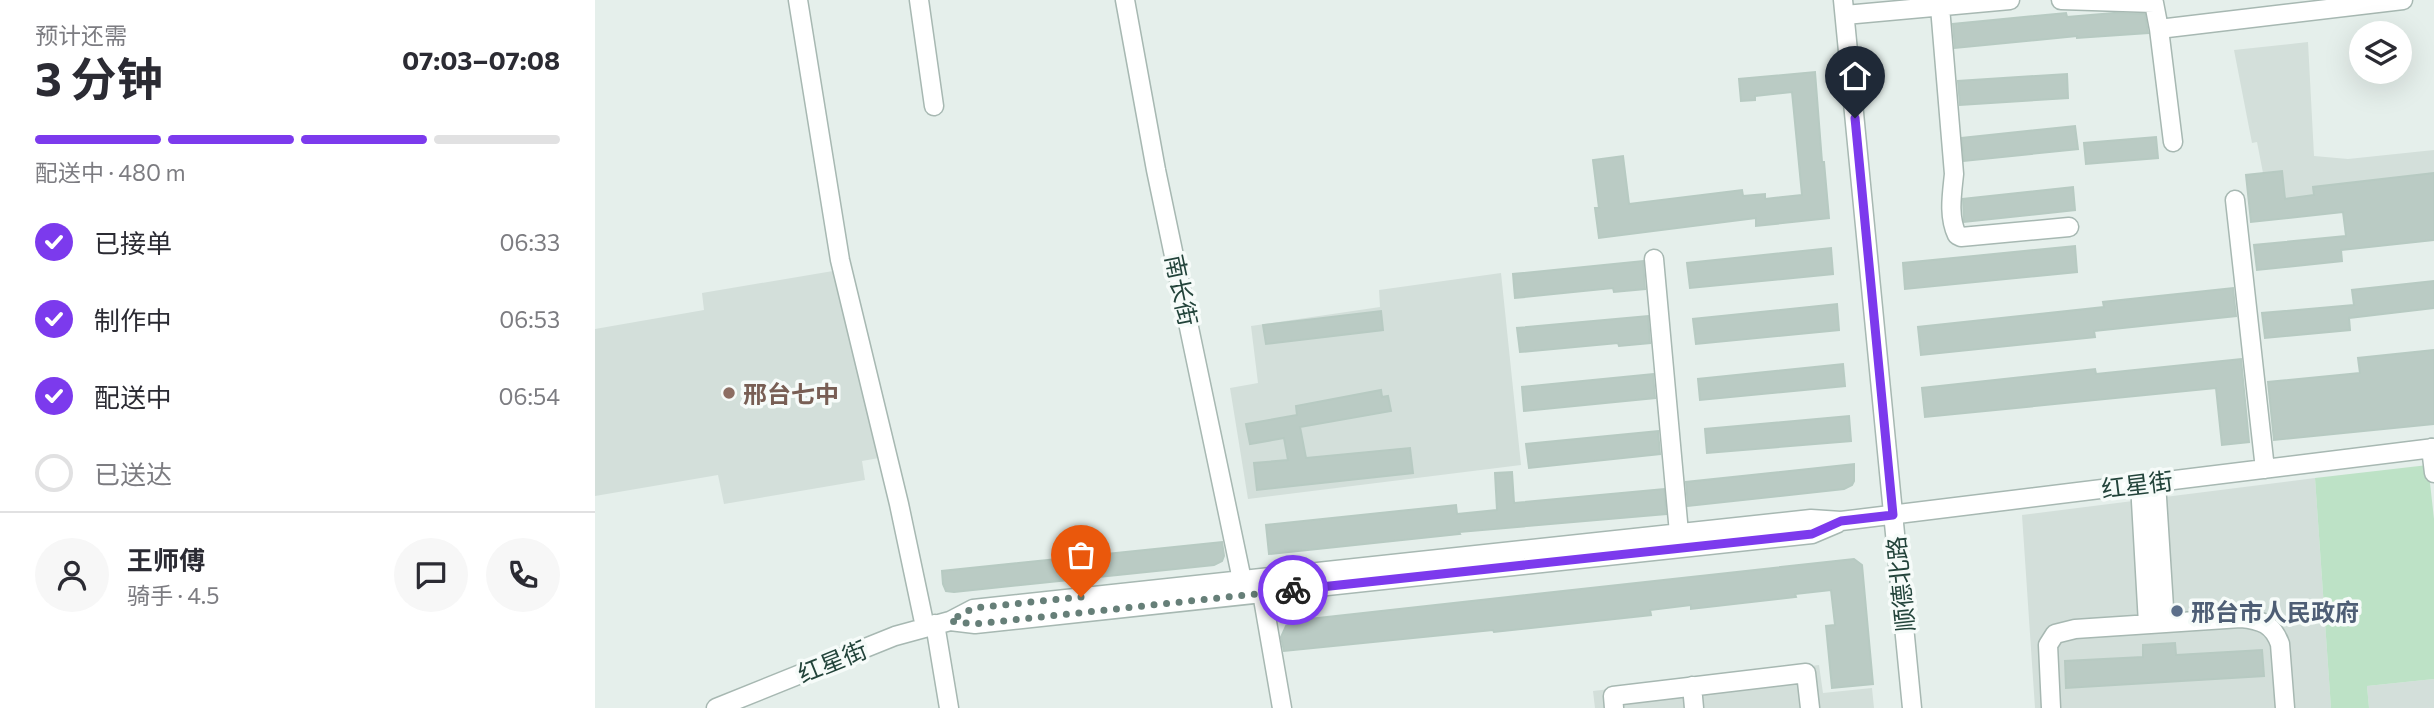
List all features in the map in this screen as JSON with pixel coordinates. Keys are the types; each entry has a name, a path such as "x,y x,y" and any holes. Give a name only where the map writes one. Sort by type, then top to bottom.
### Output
{"street":[{"path":"799,0 840,260 899,504 936,624 949,708"},
{"path":"919,0 934,106"},
{"name":"南长街","path":"1125,0 1156,170 1242,580"},
{"path":"1844,8 1940,7 2010,0"},
{"path":"2061,0 2154,3 2173,142"},
{"path":"2159,29 2403,0"},
{"path":"1940,7 1954,174 1950,190 1953,227 1957,235 1961,237 2069,227"},
{"name":"顺德北路","path":"1844,8 1912,708"},
{"path":"2235,200 2265,468"},
{"path":"1654,259 1679,533"},
{"path":"2433,448 2434,473"},
{"name":"红星街","path":"716,708 895,636 936,624 973,608 1811,519 1841,521 2433,448"},
{"path":"2148,483 2157,624"},
{"name":"红星街","path":"936,624 975,624 1812,534 1841,521"},
{"path":"1262,593 1282,708"},
{"path":"2050,708 2048,645 2055,634 2075,629 2241,618 2256,620 2274,629 2280,643 2285,708"},
{"path":"1614,708 1613,696 1806,673 1811,708"},
{"path":"1692,686 1694,708"}],"shaded area":[{"path":"2308,42 2314,156 2348,159 2434,150 2434,194 2343,212 2251,222 2246,175 2263,173 2257,142 2252,143 2234,50"},
{"name":"邢台七中","path":"833,271 879,458 862,461 865,480 724,504 718,475 595,496 595,329 704,310 702,293"},
{"path":"1501,273 1521,465 1248,499 1230,388 1258,383 1251,326 1380,307 1379,290"},
{"name":"邢台市人民政府","path":"2315,478 2331,708 2035,708 2022,515"},
{"path":"1819,665 1823,693 1872,688 1874,708 1595,708 1593,691"},
{"path":"2434,679 2434,708 2369,708 2367,686"}],"green space":[{"path":"2428,465 2434,519 2434,679 2367,686 2369,708 2331,708 2315,478"}],"building":[{"path":"2066,13 2067,17 2114,13 2145,14 2148,33 2077,36 1955,48 1953,24"},
{"path":"1815,72 1829,218 1756,226 1756,218 1599,238 1595,208 1599,208 1593,160 1623,156 1629,204 1742,190 1743,196 1765,194 1765,199 1802,195 1792,92 1755,96 1755,100 1741,101 1739,79"},
{"path":"2067,74 2068,98 1960,105 1958,81"},
{"path":"2075,126 2078,149 1964,161 1962,138"},
{"path":"2156,137 2158,158 2086,164 2084,143"},
{"path":"2282,171 2285,199 2314,195 2313,187 2434,173 2434,240 2341,250 2342,261 2257,270 2254,245 2346,236 2343,212 2251,222 2246,175"},
{"path":"2073,187 2075,210 1964,222 1963,199"},
{"path":"2075,246 2077,272 1905,289 1903,263"},
{"path":"1831,248 1833,274 1690,288 1687,263"},
{"path":"1643,261 1645,289 1614,292 1613,288 1515,298 1513,274"},
{"path":"2434,281 2434,308 2349,318 2350,330 2265,338 2262,313 2354,305 2352,290"},
{"path":"2233,288 2236,316 2094,331 2095,337 1921,355 1918,327 2104,307 2103,302"},
{"path":"1837,304 1839,330 1696,344 1693,319"},
{"path":"1381,311 1383,330 1266,344 1263,325"},
{"path":"1648,316 1650,343 1619,346 1618,343 1520,352 1517,328"},
{"path":"2434,350 2434,424 2274,440 2268,382 2360,373 2358,358"},
{"path":"2241,359 2249,442 2222,445 2216,388 1925,417 1922,388 2095,369 2096,374"},
{"path":"1843,364 1845,386 1700,400 1698,379"},
{"path":"1653,374 1655,398 1524,411 1522,387"},
{"path":"1381,390 1382,397 1388,396 1391,411 1300,427 1306,458 1410,448 1413,473 1257,490 1254,463 1288,460 1284,438 1250,444 1246,424 1297,415 1296,406"},
{"path":"1849,416 1851,441 1707,453 1705,429"},
{"path":"1658,431 1660,454 1529,468 1526,444"},
{"path":"1854,464 1854,481 1844,489 1688,506 1686,482"},
{"path":"1512,472 1514,503 1664,489 1666,514 1459,532 1460,534 1269,554 1266,525 1456,505 1457,514 1497,510 1495,473"},
{"path":"1222,542 1224,556 1222,561 1214,565 954,592 946,591 943,584 942,571"},
{"path":"1854,559 1862,565 1873,684 1832,688 1826,626 1835,625 1831,590 1795,594 1796,597 1691,609 1691,605 1650,610 1651,615 1284,651 1281,637 1286,626 1300,620"},
{"path":"2175,643 2176,655 2262,650 2264,676 2066,688 2065,661 2143,657 2143,645"}],"way so far":[{"path":"1081,597 973,608 950,621 975,624 1293,590"}],"place":[{"name":"邢台七中","path":"729,393"},
{"name":"邢台市人民政府","path":"2177,611"}],"route":[{"path":"1293,590 1812,534 1841,521 1893,515 1855,118"}]}
